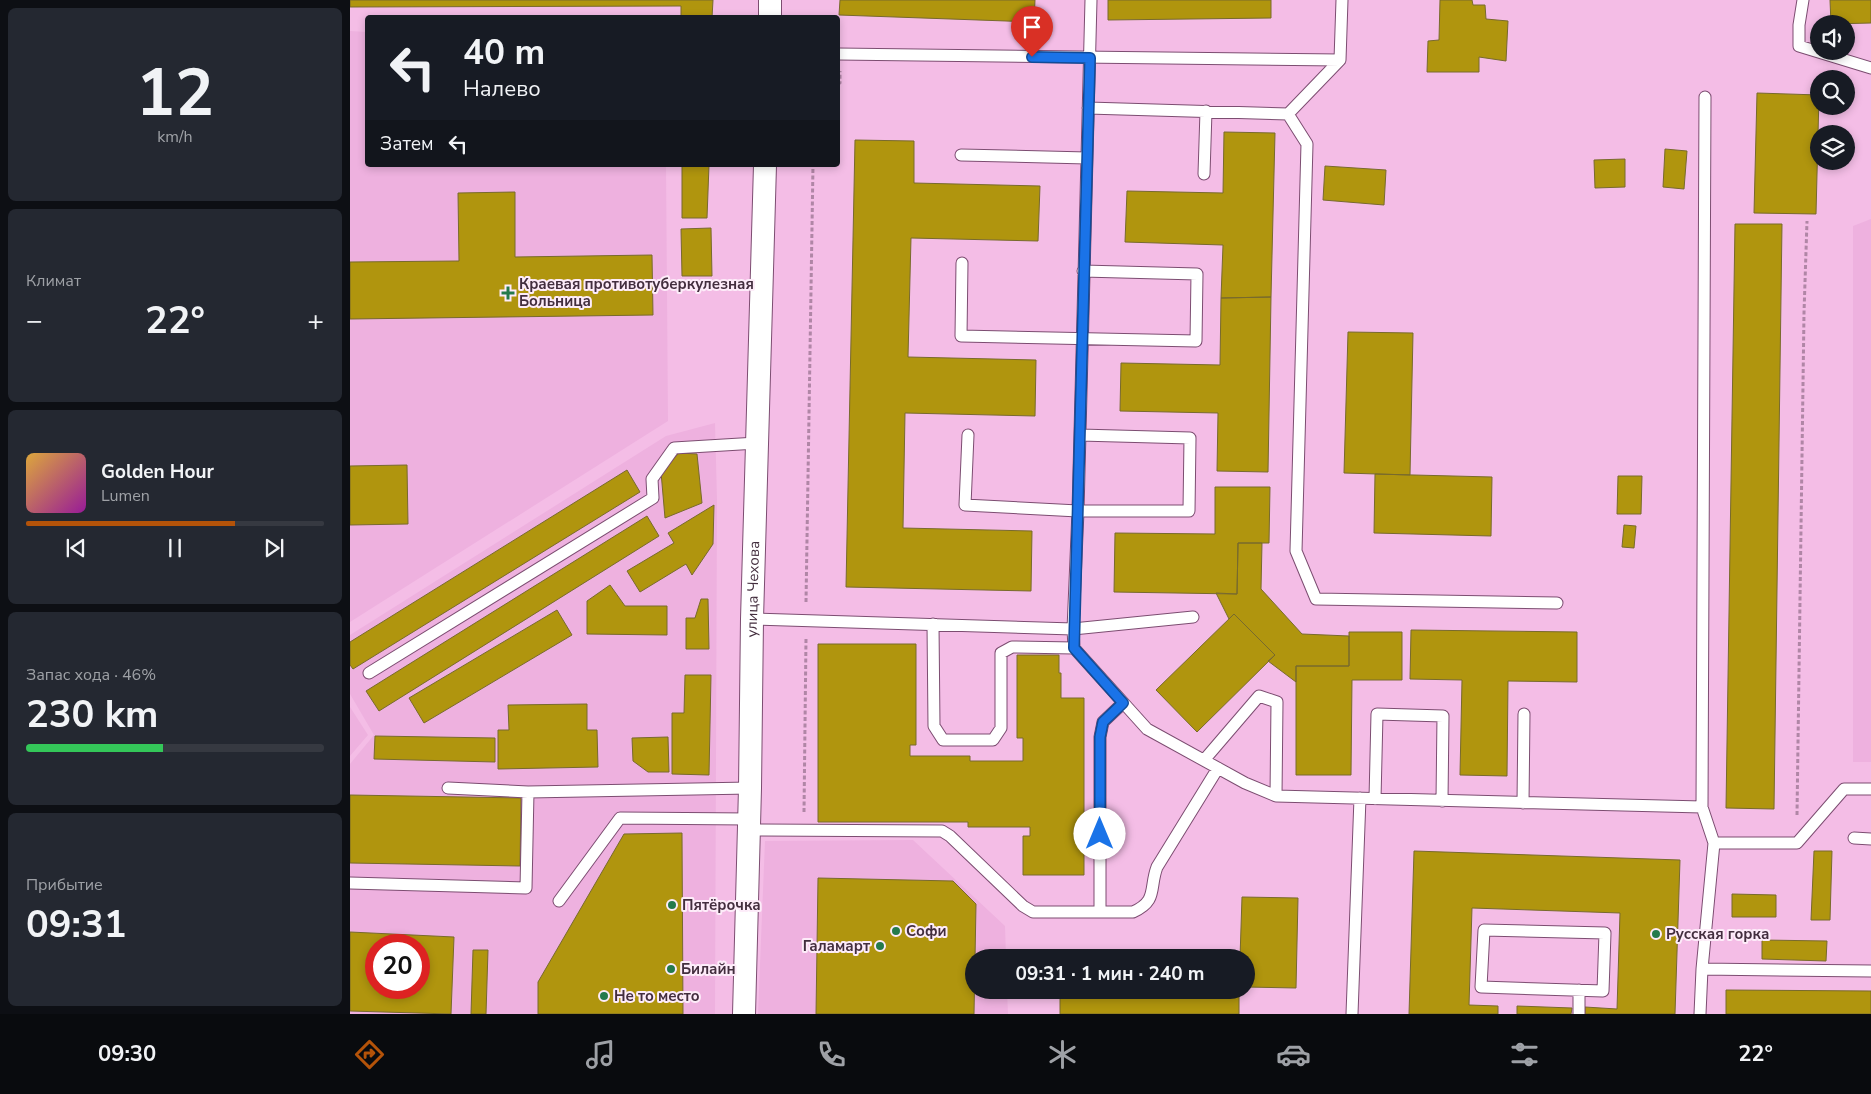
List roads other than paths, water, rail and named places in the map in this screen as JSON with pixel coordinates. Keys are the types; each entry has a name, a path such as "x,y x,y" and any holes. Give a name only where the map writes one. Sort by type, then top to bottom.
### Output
{"street":[{"path":"770,0 770,15"},
{"name":"улица Чехова","path":"744,1014 752,619 765,167"}],"lane":[{"path":"1091,0 1074,648 1148,729 1205,759 1245,783 1276,796 1702,807"},
{"path":"1088,108 1288,114 1340,60 1342,0"},
{"path":"1803,0 1800,46 1871,68"},
{"path":"840,54 1340,60"},
{"path":"1700,1014 1702,969 1714,843 1702,807 1705,98"},
{"path":"1204,174 1206,111"},
{"path":"1288,114 1307,144 1296,551 1316,599 1557,604"},
{"path":"961,155 1087,158"},
{"path":"962,263 961,336 1196,341 1197,274 1083,271"},
{"path":"968,435 965,505 1078,511 1189,511 1190,438 1080,435"},
{"path":"369,673 653,498 652,479 674,448 757,443"},
{"path":"752,619 1073,629 1193,617"},
{"path":"933,624 934,726 943,740 993,740 1002,728 1002,654 1012,647 1074,648"},
{"path":"1205,759 1259,696 1277,702 1276,796"},
{"path":"1100,912 1100,737 1103,722 1123,703"},
{"path":"1374,799 1377,714 1443,716 1442,800"},
{"path":"1523,803 1524,714"},
{"path":"559,901 620,818 749,824 804,830 942,831 950,836 1023,906 1033,912 1133,912 1144,907 1151,896 1157,866 1218,768"},
{"path":"448,788 528,792 750,788"},
{"path":"1714,843 1797,843 1844,789 1871,789"},
{"path":"350,883 526,888 528,792"},
{"path":"1352,1014 1360,798"},
{"path":"1854,838 1871,840"},
{"path":"1484,930 1605,933 1603,990 1579,990 1481,987 1484,930"},
{"path":"1702,969 1871,970"},
{"path":"1579,990 1579,1014"}],"place":[{"name":"Краевая противотуберкулезная Больница","path":"508,293"},
{"name":"Пятёрочка","path":"672,905"},
{"name":"Софи","path":"896,931"},
{"name":"Русская горка","path":"1656,934"},
{"name":"Галамарт","path":"880,946"},
{"name":"Билайн","path":"671,969"},
{"name":"Не то место","path":"604,996"}]}
